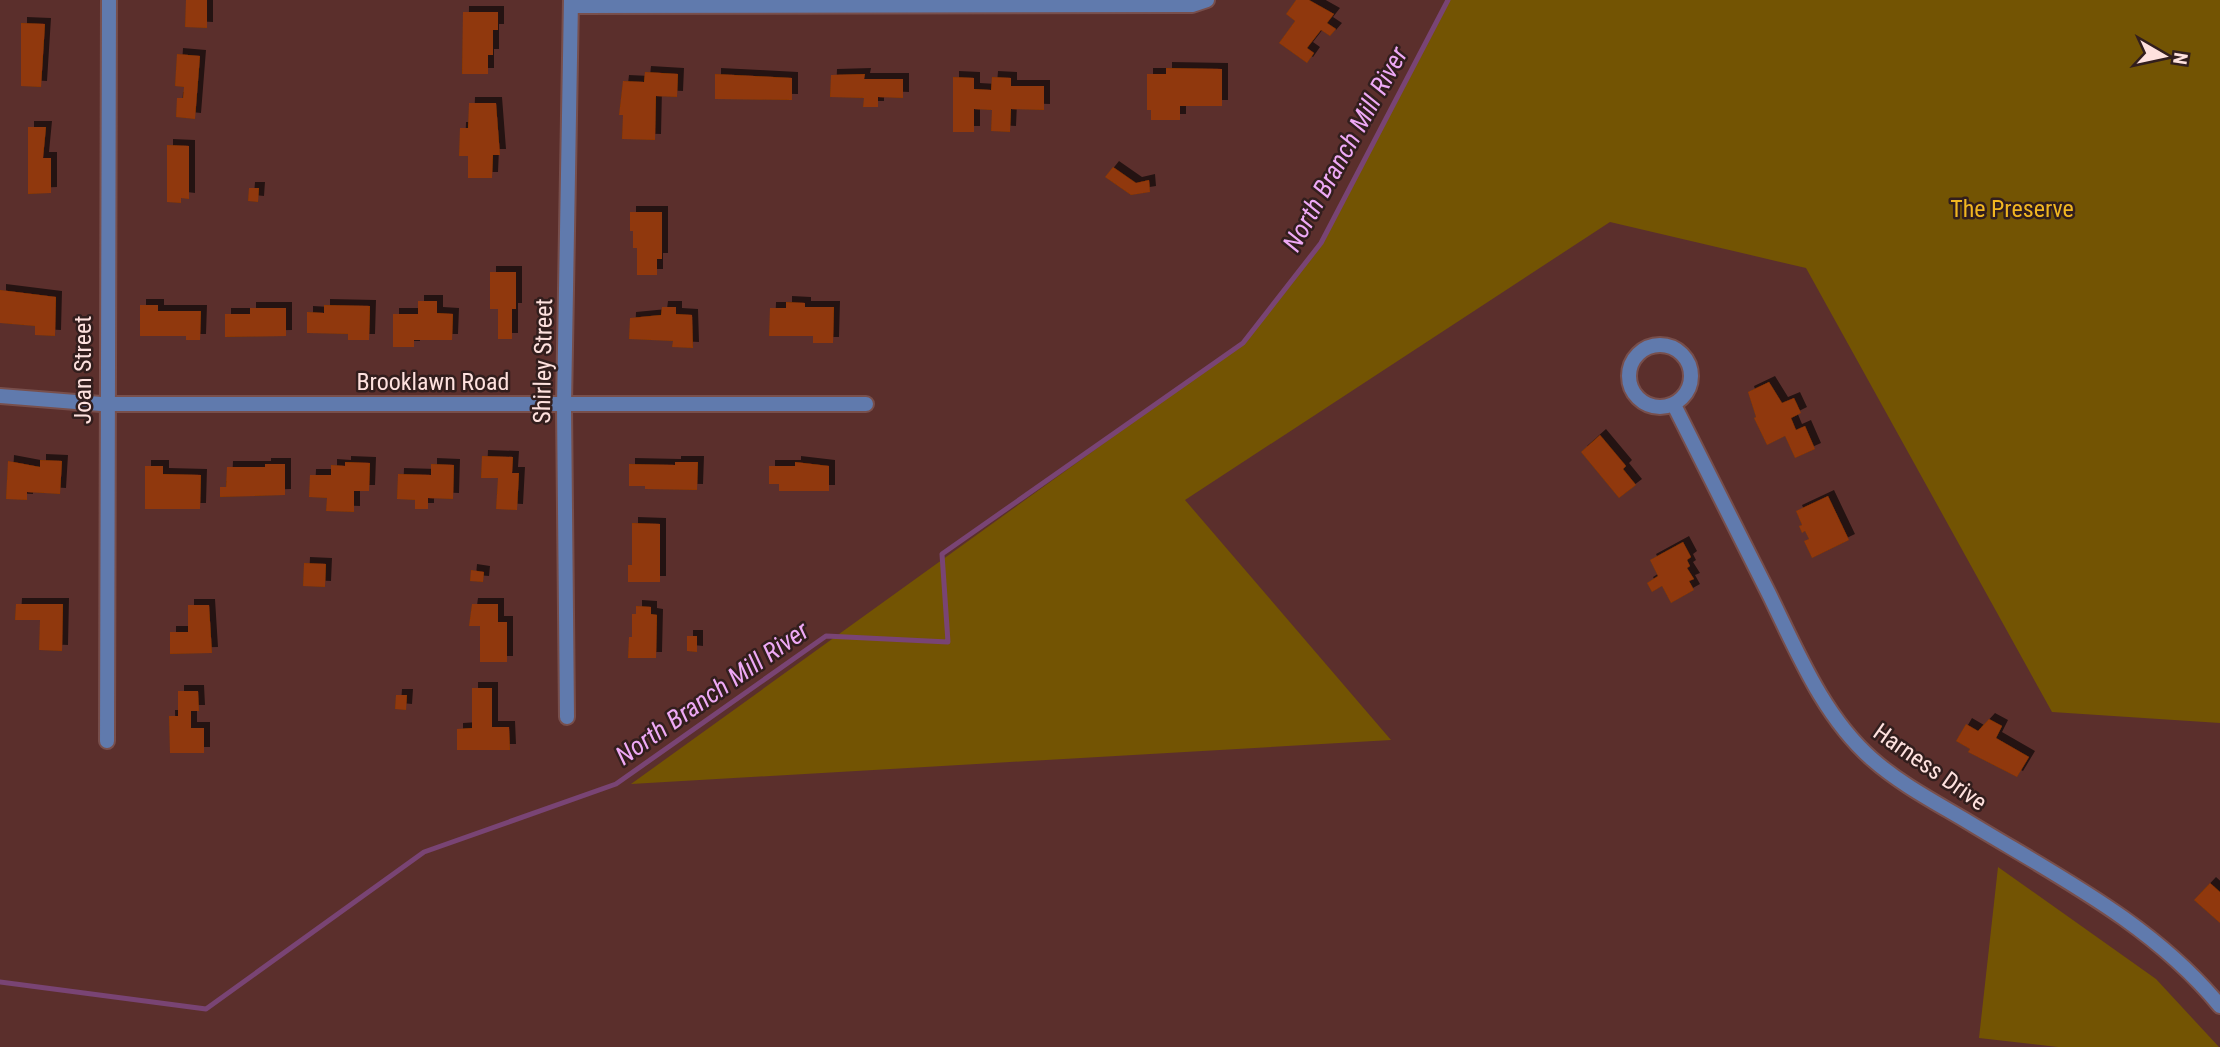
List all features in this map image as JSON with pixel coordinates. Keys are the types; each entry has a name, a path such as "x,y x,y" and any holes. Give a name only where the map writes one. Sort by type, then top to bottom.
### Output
{"street":[{"name":"Joan Street","path":"107,741 108,0"},
{"name":"Shirley Street","path":"568,717 564,405 571,3 1192,5 1207,0"},
{"path":"1650,346 1671,346 1687,359 1692,380 1682,398 1674,405 1664,407 1644,403 1631,388 1629,379 1634,359 1650,346"},
{"name":"Brooklawn Road","path":"0,396 106,404 866,404"},
{"name":"Harness Drive","path":"1674,405 1800,656 1826,704 1858,747 1875,762 1932,800 2132,923 2189,970 2220,1006"}],"green space":[{"name":"The Preserve","path":"1448,0 2220,0 2220,723 2052,712 1806,268 1610,222 1185,500 1391,740 631,784 1243,343 1321,243"},
{"path":"1998,867 2156,979 2219,1047 2058,1047 1979,1038"}],"building":[{"path":"186,0 207,0 207,28 185,27"},
{"path":"1296,0 1309,0 1334,14 1327,23 1336,29 1330,36 1321,30 1307,48 1314,53 1307,63 1279,43 1295,21 1286,14"},
{"path":"463,12 498,12 498,30 493,30 493,55 488,55 488,74 462,74"},
{"path":"21,23 45,24 41,87 21,86"},
{"path":"177,54 200,56 195,119 176,117 177,98 183,98 184,87 175,86"},
{"path":"1166,68 1222,69 1222,106 1180,106 1180,120 1151,120 1151,110 1147,110 1147,74 1166,74"},
{"path":"645,72 678,74 677,97 656,96 655,140 622,139 623,115 619,115 623,81 644,82"},
{"path":"715,74 792,78 792,100 715,99"},
{"path":"865,74 864,79 903,79 903,98 878,97 878,107 863,107 864,98 830,97 831,75"},
{"path":"953,77 974,78 974,89 991,90 992,77 1011,78 1011,86 1044,86 1044,110 1011,109 1010,132 991,131 992,110 974,109 974,132 953,132"},
{"path":"469,103 496,103 500,155 493,155 492,178 468,178 468,156 459,156 460,128 468,128"},
{"path":"28,127 46,127 43,158 51,158 51,193 28,194"},
{"path":"167,145 189,146 189,199 181,198 181,203 167,202"},
{"path":"1113,167 1136,183 1149,180 1150,192 1131,195 1105,177"},
{"path":"249,188 259,188 258,202 248,201"},
{"path":"630,212 662,212 662,259 657,259 657,275 637,275 637,248 633,248"},
{"path":"490,272 516,272 516,309 512,309 512,339 498,339 498,309 490,309"},
{"path":"0,290 56,297 55,336 35,335 35,326 0,323"},
{"path":"418,301 437,301 437,313 453,314 452,340 414,340 414,347 393,347 393,314 418,314"},
{"path":"786,302 805,303 805,307 834,307 833,343 813,343 813,336 769,336 770,308 786,308"},
{"path":"140,305 158,305 158,311 201,311 200,340 186,340 186,336 140,336"},
{"path":"324,305 370,306 369,340 348,340 348,334 307,333 307,312 324,313"},
{"path":"662,307 676,307 676,314 692,315 693,348 672,347 673,341 629,339 630,318 661,315"},
{"path":"250,308 286,308 286,336 225,337 225,314 250,314"},
{"path":"1769,382 1782,403 1794,398 1801,413 1791,418 1796,430 1805,426 1815,449 1795,458 1785,436 1767,445 1754,418 1756,417 1748,392"},
{"path":"1600,435 1626,466 1623,469 1636,485 1619,498 1581,452"},
{"path":"482,456 513,457 512,473 519,473 517,510 496,509 498,478 481,478"},
{"path":"40,460 62,461 60,494 27,492 27,500 6,499 8,461 40,467"},
{"path":"345,462 370,463 369,491 354,491 354,512 326,511 327,498 309,497 310,475 331,475 331,465 345,466"},
{"path":"675,462 698,462 697,490 629,486 629,464 675,465"},
{"path":"795,462 829,466 829,491 779,491 779,484 769,484 769,466 795,466"},
{"path":"265,464 285,464 285,495 220,497 220,487 226,487 227,467 265,467"},
{"path":"431,464 454,465 453,499 428,498 428,509 415,509 415,500 397,499 398,474 431,475"},
{"path":"145,466 163,466 163,474 201,475 200,509 145,509"},
{"path":"1828,496 1849,540 1812,558 1804,541 1809,539 1805,531 1802,533 1799,526 1802,525 1796,511"},
{"path":"632,523 660,524 660,582 628,582 628,565 632,565"},
{"path":"1683,542 1691,557 1687,560 1690,566 1687,568 1694,579 1689,581 1694,590 1671,603 1662,586 1652,592 1647,583 1658,576 1650,560"},
{"path":"304,563 326,564 325,587 303,586"},
{"path":"471,570 484,572 483,582 470,581"},
{"path":"16,604 63,604 62,651 39,650 40,620 15,620"},
{"path":"472,604 498,604 498,622 507,622 507,662 480,662 480,626 469,626"},
{"path":"188,605 209,605 212,653 170,654 170,632 188,632"},
{"path":"636,606 651,607 651,614 657,615 656,658 628,658 632,614 636,614"},
{"path":"687,636 697,636 697,652 687,651"},
{"path":"472,688 492,688 492,727 509,727 510,750 457,750 457,729 472,728"},
{"path":"178,691 198,691 199,711 191,711 191,728 204,728 204,753 170,753 169,716 178,716"},
{"path":"396,695 407,695 406,710 395,709"},
{"path":"1989,719 2002,726 1996,738 2029,757 2017,777 1968,752 1970,749 1956,741 1966,724 1978,731"},
{"path":"2210,883 2220,892 2220,923 2194,900"}],"waterway":[{"name":"North Branch Mill River","path":"0,982 206,1009 424,852 616,784 826,636 948,642 942,554 1243,343 1321,243 1448,0"}]}
